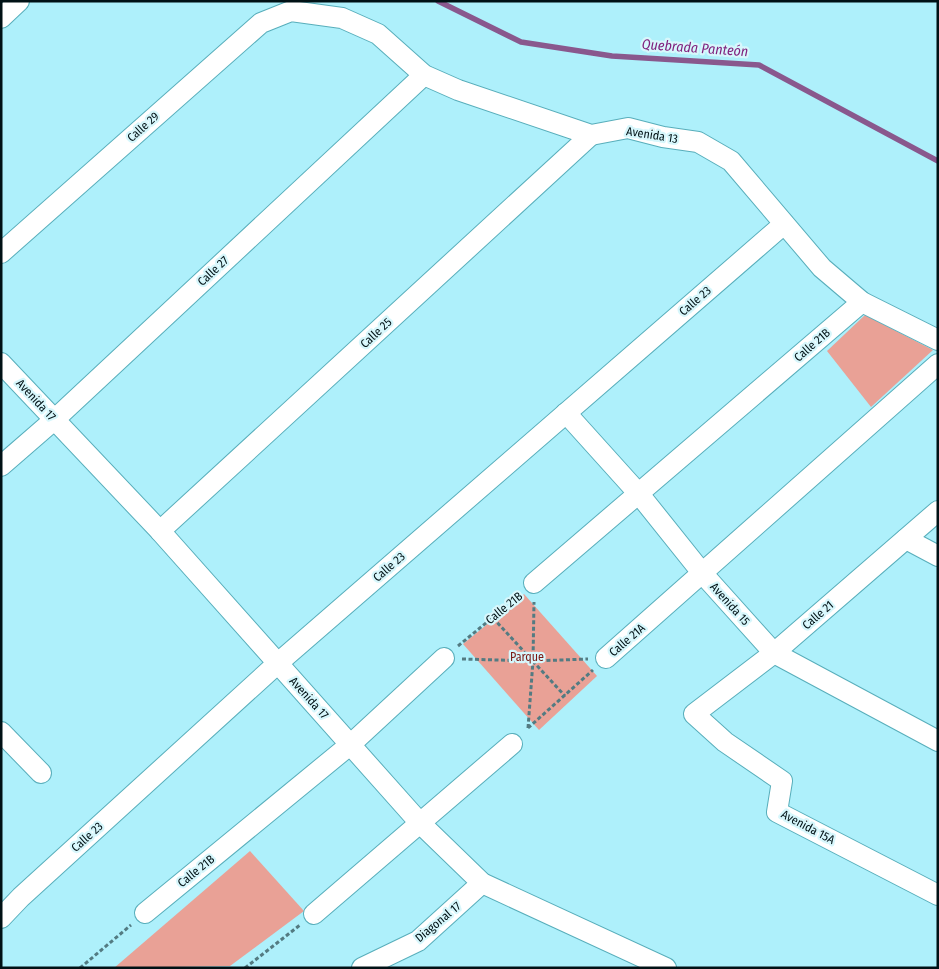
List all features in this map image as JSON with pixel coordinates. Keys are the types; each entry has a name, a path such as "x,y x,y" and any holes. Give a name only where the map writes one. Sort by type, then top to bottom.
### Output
{"street":[{"path":"1,18 19,1"},
{"name":"Avenida 13","path":"291,11 342,18 378,34 424,75 458,90 592,135 628,128 663,137 698,142 731,161 822,268 862,302 938,340"},
{"name":"Calle 29","path":"1,253 261,23 291,11"},
{"name":"Calle 27","path":"1,466 54,420 424,75"},
{"name":"Calle 25","path":"160,531 592,135"},
{"name":"Calle 23","path":"1,918 21,897 278,663 784,224"},
{"name":"Calle 21B","path":"534,584 862,302"},
{"name":"Avenida 17","path":"1,363 160,531 420,823 482,883 666,968"},
{"name":"Calle 21A","path":"606,658 938,364"},
{"name":"Avenida 15","path":"566,413 639,494 703,574 774,653 938,741"},
{"name":"Calle 21","path":"694,714 774,653 938,511"},
{"path":"906,539 938,556"},
{"name":"Calle 21B","path":"145,913 350,744 444,658"},
{"name":"Avenida 15A","path":"694,714 726,742 782,781 776,812 938,895"},
{"path":"1,732 41,773"},
{"path":"314,914 512,744"},
{"name":"Diagonal 17","path":"362,968 418,941 482,883"}],"path":[{"name":"Calle 21B","path":"444,658 534,584"},
{"path":"528,728 533,660 534,584"},
{"path":"493,618 565,696"},
{"path":"444,658 533,660 606,658"},
{"name":"Calle 21A","path":"512,744 606,658"},
{"path":"80,968 145,913"},
{"path":"245,968 314,914"}],"green space":[{"path":"865,315 933,350 871,407 827,351"},
{"name":"Parque","path":"524,594 597,676 539,730 463,644"},
{"path":"250,851 304,911 230,966 114,968"}],"waterway":[{"name":"Quebrada Panteón","path":"438,1 521,42 612,56 759,65 938,161"}]}
